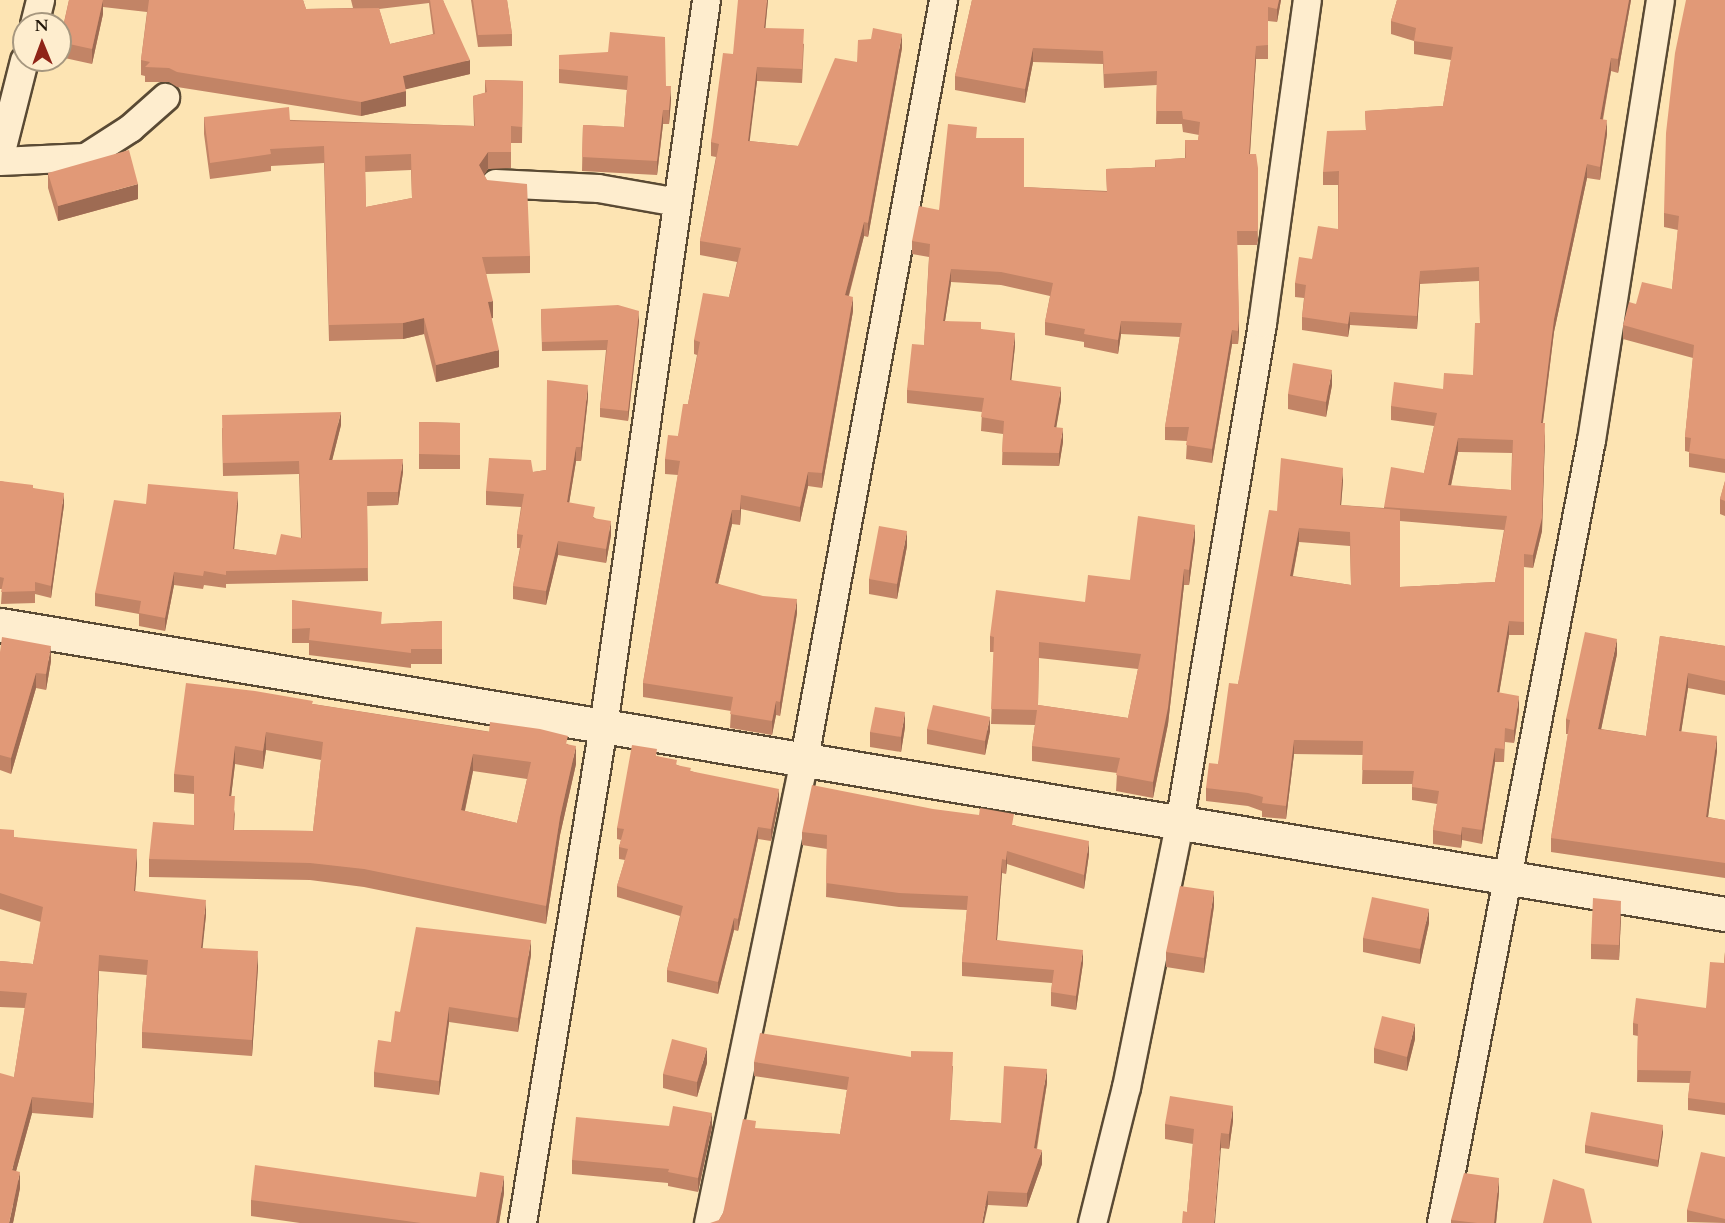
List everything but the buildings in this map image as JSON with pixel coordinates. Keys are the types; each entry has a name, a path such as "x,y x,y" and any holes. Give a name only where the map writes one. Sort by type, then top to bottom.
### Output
{"street":[{"path":"522,1223 603,726 706,0"},
{"path":"708,1223 804,758 943,0"},
{"path":"1092,1223 1126,1087 1179,824 1262,323 1307,0"},
{"path":"1441,1223 1591,440 1660,0"},
{"path":"0,155 21,72"},
{"path":"0,161 85,157 130,128 165,97"},
{"path":"495,183 598,188 677,202"},
{"path":"0,625 804,758 1507,880 1725,914"}]}
